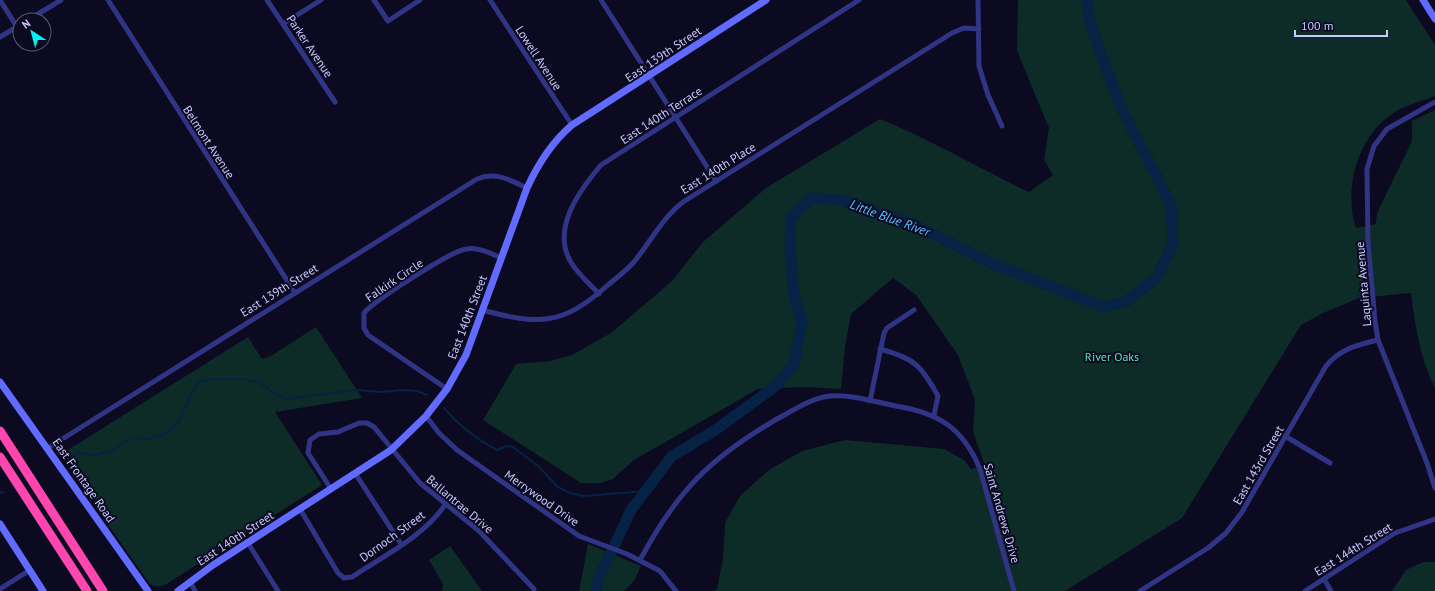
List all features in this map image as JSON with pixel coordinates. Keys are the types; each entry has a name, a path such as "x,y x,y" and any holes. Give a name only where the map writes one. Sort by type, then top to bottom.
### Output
{"highway":[{"path":"0,431 103,591"},
{"path":"0,457 86,591"}],"street":[{"path":"0,0 12,17"},
{"path":"41,12 61,0"},
{"name":"Belmont Avenue","path":"108,0 295,293"},
{"name":"Parker Avenue","path":"267,0 335,102"},
{"path":"283,24 321,0"},
{"path":"374,0 388,21 420,0"},
{"name":"Lowell Avenue","path":"490,0 572,125"},
{"path":"601,0 716,181"},
{"name":"East 139th Street","path":"572,125 766,0"},
{"name":"East 140th Terrace","path":"599,294 572,264 566,252 565,240 566,228 574,202 584,185 601,165 859,0"},
{"path":"978,0 979,66 988,95 1002,126"},
{"path":"1423,0 1435,19"},
{"name":"East 140th Place","path":"482,310 518,319 546,319 575,310 599,294 632,264 675,208 952,33 964,28 979,29"},
{"path":"0,37 12,30"},
{"name":"Laquinta Avenue","path":"1435,102 1387,129 1374,146 1367,169 1368,244 1378,340 1427,463 1435,488"},
{"name":"East 140th Street","path":"178,591 248,543 391,450 426,416 447,389 466,355 533,174 550,148 572,125"},
{"name":"East 139th Street","path":"48,448 485,176 500,176 527,188"},
{"name":"Falkirk Circle","path":"447,389 368,335 364,328 364,313 376,301 457,251 475,249 486,251 501,258"},
{"path":"870,401 884,333 887,328 914,310"},
{"name":"East 143rd Street","path":"1140,591 1208,548 1226,534 1242,512 1285,436 1333,358 1350,347 1378,340"},
{"path":"880,349 901,354 920,367 938,396 934,415"},
{"name":"East Frontage Road","path":"0,382 148,591"},
{"name":"Saint Andrews Drive","path":"640,560 657,529 686,488 720,457 749,435 810,401 830,396 900,406 934,415 956,430 974,454 980,469 1014,591"},
{"name":"Merrywood Drive","path":"426,416 439,433 457,450 579,536 598,542 640,560 660,571 673,590"},
{"name":"Ballantrae Drive","path":"331,489 308,453 308,445 314,436 319,434 338,432 359,423 367,423 374,427 391,450 420,483 445,505 478,530 534,589"},
{"path":"1285,436 1330,463"},
{"path":"355,473 402,544"},
{"name":"Dornoch Street","path":"300,509 338,573 344,578 347,578 352,577 402,544 426,526 445,505"},
{"name":"East 144th Street","path":"1305,591 1395,533 1435,519"},
{"path":"0,524 43,591"},
{"path":"248,543 278,591"},
{"path":"0,589 30,570"},
{"path":"1324,579 1331,591"},
{"path":"190,582 195,591"}],"green space":[{"name":"River Oaks","path":"1018,0 1406,0 1435,45 1435,96 1409,105 1395,112 1382,122 1371,134 1363,148 1353,180 1351,196 1352,212 1356,228 1376,224 1377,213 1412,141 1412,121 1435,110 1435,388 1422,354 1416,329 1411,293 1359,298 1323,313 1301,325 1182,518 1065,591 714,591 717,589 723,558 725,523 740,496 769,470 802,451 845,440 944,449 964,460 971,469 985,466 973,432 975,400 958,355 916,295 893,278 851,314 845,347 841,389 806,387 758,389 634,460 613,479 600,483 581,483 483,420 516,364 550,361 572,355 611,333 672,281 703,242 766,188 880,119 936,145 1029,192 1053,175 1044,160 1049,128 1017,51"},
{"path":"316,327 362,398 275,412 322,485 165,585 156,586 149,583 95,506 97,502 63,453 248,337 262,359 271,356"},
{"path":"588,544 641,566 634,581 624,591 579,591"},
{"path":"450,546 482,591 442,591 443,584 429,560"},
{"path":"1423,562 1435,562 1435,591 1392,591 1406,570"}],"waterway":[{"name":"Little Blue River","path":"596,591 599,578 631,510 672,456 714,431 777,385 794,364 802,322 794,296 790,249 791,218 811,198 842,200 911,223 993,264 1104,307 1127,301 1157,277 1173,244 1171,205 1120,105 1090,23 1087,0"},
{"path":"67,457 80,453 95,455 111,451 132,438 148,439 167,433 178,423 191,394 199,382 211,379 242,379 259,382 275,394 287,399 355,390 381,392 402,390 417,391 427,395"},
{"path":"444,408 456,421 475,437 497,450 506,446 513,447 538,466 558,487 570,493 584,496 646,491"}]}
